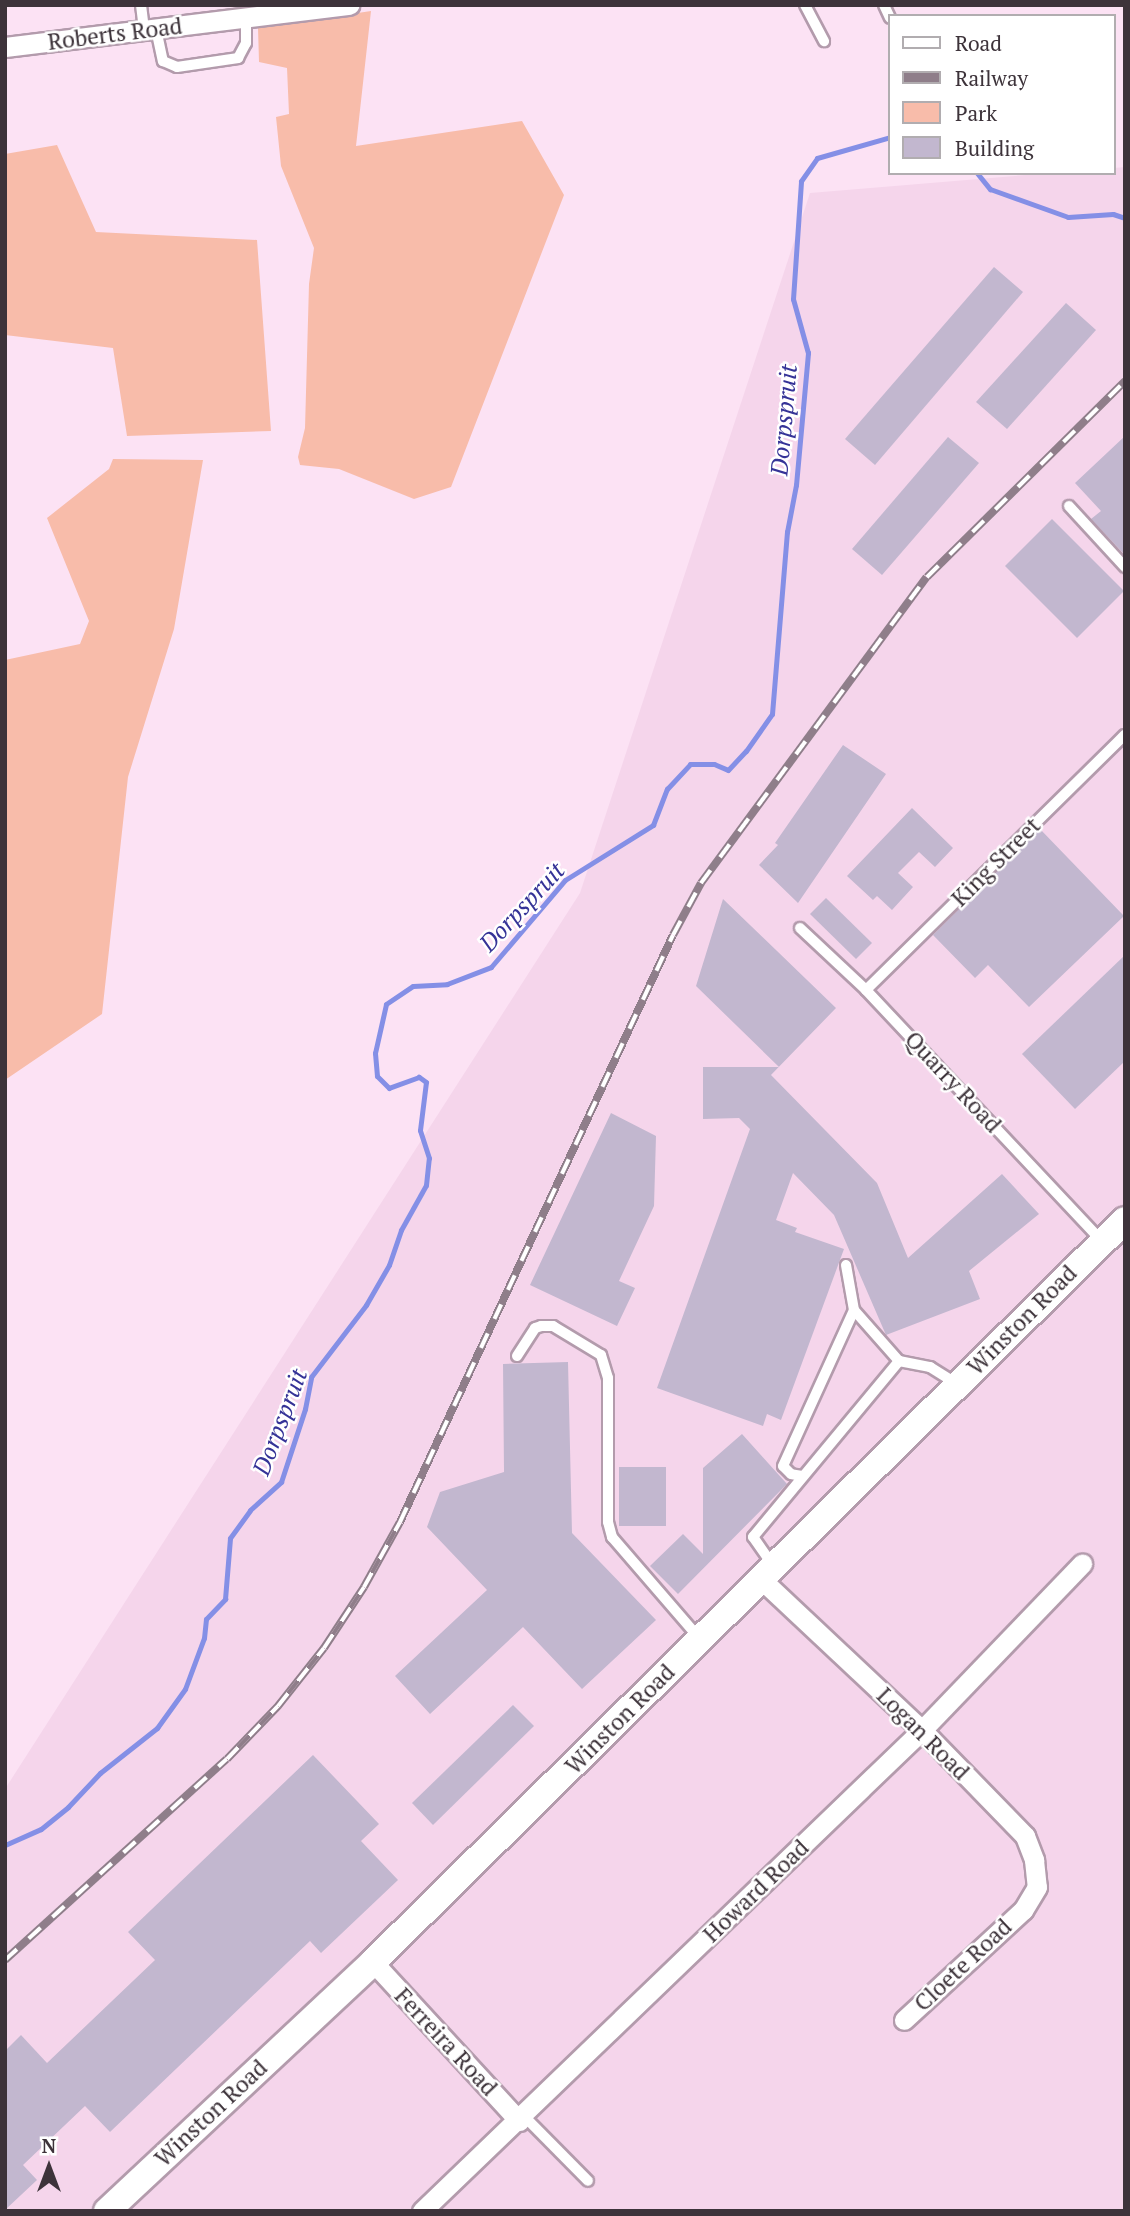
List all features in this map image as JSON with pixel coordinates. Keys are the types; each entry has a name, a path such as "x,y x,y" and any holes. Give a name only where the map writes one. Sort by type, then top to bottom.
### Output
{"street":[{"name":"Roberts Road","path":"5,47 349,5"},
{"name":"Winston Road","path":"107,2211 373,1962 1125,1220"},
{"name":"Howard Road","path":"422,2211 522,2118 922,1730 1082,1564"},
{"name":"Logan Road","path":"768,1573 1025,1836 1034,1860 1037,1887 1023,1910"},
{"name":"Cloete Road","path":"904,2020 1023,1910"},
{"name":"Ferreira Road","path":"373,1962 522,2118"}],"lane":[{"path":"141,5 163,61 177,67 238,58 246,43 246,19"},
{"path":"805,5 824,41"},
{"path":"1069,506 1125,567"},
{"name":"King Street","path":"866,990 1125,735"},
{"name":"Quarry Road","path":"800,928 866,990 1102,1241"},
{"path":"846,1265 855,1310 900,1361 930,1367 958,1384"},
{"path":"802,1475 791,1474 783,1466 855,1310"},
{"path":"517,1356 535,1328 541,1326 553,1326 601,1355 608,1378 608,1522 612,1536 701,1640"},
{"path":"768,1573 753,1537 802,1475 900,1361"},
{"path":"522,2118 588,2181"}],"shaded area":[{"path":"1125,167 1125,2211 5,2211 5,1789 580,893 810,193 1026,175 1116,175 1116,168"}],"green space":[{"path":"371,11 356,146 522,121 564,195 451,487 414,499 339,469 300,465 298,457 305,428 309,284 314,248 281,166 276,117 289,114 287,68 259,62 258,28"},
{"path":"57,145 96,232 257,240 271,431 127,436 113,348 5,335 5,154"},
{"path":"113,459 203,460 174,629 128,777 102,1014 5,1080 5,660 80,644 89,621 47,518 109,469"}],"building":[{"path":"994,267 1023,292 875,465 845,439"},
{"path":"1066,303 1096,330 1007,429 976,402"},
{"path":"1125,436 1125,555 1091,519 1101,511 1075,483"},
{"path":"948,437 979,463 882,575 852,549"},
{"path":"1052,519 1124,591 1077,638 1005,566"},
{"path":"843,745 886,774 798,903 759,865 778,845 775,843"},
{"path":"912,808 953,848 935,867 919,852 898,873 913,887 892,910 877,896 873,900 847,876"},
{"path":"1040,829 1124,916 1029,1007 988,965 975,978 933,935"},
{"path":"826,898 872,943 856,959 810,914"},
{"path":"723,899 836,1008 779,1067 696,986"},
{"path":"1125,955 1125,1061 1075,1109 1022,1054"},
{"path":"703,1067 779,1067 771,1075 877,1183 908,1258 1002,1174 1039,1214 969,1271 980,1299 886,1335 834,1215 793,1173 776,1220 797,1228 795,1232 844,1249 781,1420 767,1414 763,1426 657,1388 750,1129 739,1118 703,1119"},
{"path":"611,1113 656,1136 654,1206 619,1281 635,1288 617,1326 530,1285"},
{"path":"568,1362 572,1533 656,1620 582,1689 523,1627 430,1714 395,1676 487,1590 427,1527 440,1492 504,1472 503,1364"},
{"path":"742,1434 787,1484 678,1594 650,1566 683,1534 703,1554 703,1468"},
{"path":"619,1467 666,1467 666,1526 619,1526"},
{"path":"513,1705 534,1726 433,1825 412,1803"},
{"path":"313,1755 379,1824 361,1841 398,1880 321,1953 310,1941 110,2132 85,2106 23,2165 37,2180 5,2210 5,2051 21,2035 47,2063 155,1960 128,1932"}],"waterway":[{"name":"Dorpspruit","path":"5,1845 41,1829 68,1807 100,1773 157,1728 185,1689 204,1638 206,1619 225,1599 230,1538 250,1510 281,1482 305,1409 311,1377 366,1305 389,1265 401,1230 426,1185 429,1158 420,1130 426,1082 419,1077 389,1088 377,1076 375,1053 386,1004 413,986 447,984 491,967 565,880 653,825 667,789 690,764 714,764 728,770 746,751 772,714 787,532 796,485 808,353 793,299 801,181 817,158 888,138"},
{"name":"Dorpspruit","path":"979,175 990,189 1068,217 1113,214 1125,218"}],"railway":[{"path":"5,1960 227,1759 278,1706 324,1648 364,1587 400,1522 673,935 701,883 927,577 1125,381"}]}
